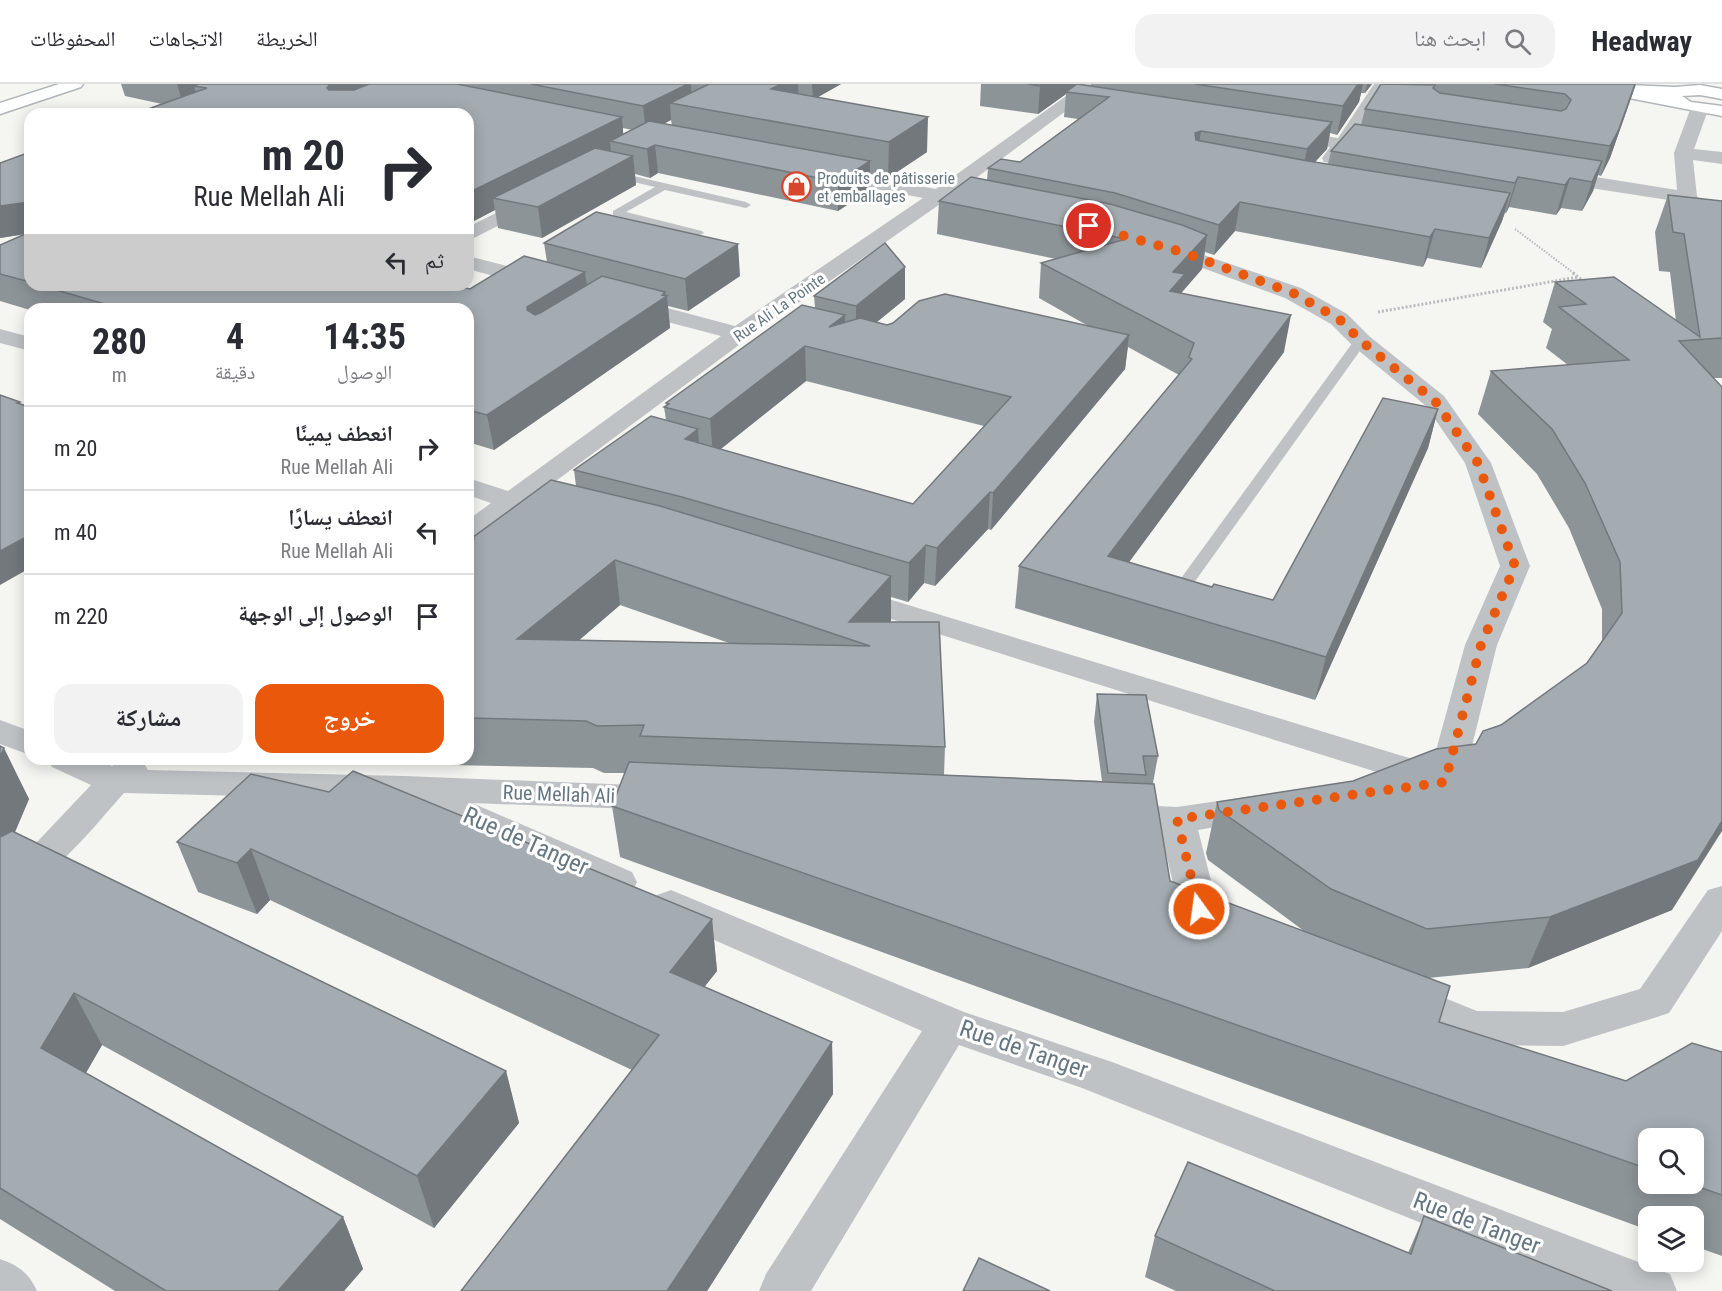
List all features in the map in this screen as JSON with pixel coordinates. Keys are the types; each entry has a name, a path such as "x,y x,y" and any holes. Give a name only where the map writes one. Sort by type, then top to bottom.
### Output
{"street":[{"path":"0,96 36,84"},
{"path":"0,109 75,84"},
{"path":"1584,87 1722,94"},
{"path":"1683,92 1700,110 1722,111"},
{"name":"Rue Ali La Pointe","path":"474,529 739,334 764,322 1070,101 1093,94"},
{"path":"1317,175 1343,144 1376,95"},
{"path":"1687,197 1683,153 1700,110"},
{"path":"1263,132 1400,153"},
{"path":"1683,153 1722,158"},
{"path":"598,171 620,155"},
{"path":"812,171 1020,212"},
{"path":"1538,174 1687,197 1722,232"},
{"path":"474,232 551,192"},
{"path":"1132,237 1185,253 1293,293 1339,319 1361,341 1435,401 1478,463 1515,566 1481,645 1445,782"},
{"path":"474,264 560,287"},
{"path":"606,299 739,334"},
{"path":"0,336 24,342"},
{"path":"474,488 511,501 587,520"},
{"path":"822,588 1445,782"},
{"path":"0,731 24,741"},
{"path":"78,765 115,781"},
{"path":"0,885 51,850 115,781 138,765"},
{"name":"Rue Mellah Ali","path":"115,781 404,788 689,799"},
{"path":"1375,792 1445,782"},
{"name":"Rue de Tanger","path":"404,788 949,1024 1097,1075 1652,1291"},
{"path":"1082,816 1177,819 1282,805"},
{"path":"1177,819 1199,909 1254,933"},
{"path":"1364,980 1474,1028 1563,1029 1654,1000 1722,900"},
{"path":"784,1291 949,1024"},
{"path":"0,1282 12,1291"}],"lane":[{"path":"598,171 746,205"},
{"path":"664,186 617,213 698,233"},
{"path":"1185,584 1361,341"},
{"path":"607,432 629,438"}],"path":[{"path":"1515,229 1588,284"},
{"path":"1339,319 1578,277"}],"building":[{"path":"198,84 330,84 327,88 329,90 354,90 369,84 457,84 622,117 474,190 474,108 151,108 207,88 194,86"},
{"path":"531,84 688,84 643,106"},
{"path":"709,84 781,84 771,89 928,117 889,142 670,103"},
{"path":"1077,84 1332,122 1307,149 1201,131 1195,133 1196,140 1308,161 1510,193 1489,238 1435,229 1430,237 1240,202 1219,225 1115,193 988,168 1001,159 1020,162 1109,97 1066,92"},
{"path":"1195,84 1358,84 1343,106"},
{"path":"1381,84 1435,85 1433,88 1440,93 1561,111 1566,109 1571,100 1565,94 1495,84 1635,84 1619,129 1610,146 1365,109"},
{"path":"649,121 870,161 838,182 655,145 647,149 610,141"},
{"path":"1355,124 1602,161 1592,182 1570,178 1565,185 1518,177 1515,183 1331,151"},
{"path":"595,148 633,156 538,207 493,198"},
{"path":"24,154 24,203 0,206 0,163"},
{"path":"971,177 1110,204 1182,225 1207,235 1173,272 1185,274 1170,291 1291,315 1108,556 1212,587 1214,584 1273,600 1383,398 1438,409 1326,657 1019,566 1192,359 1189,357 1194,343 1041,263 1126,239 939,201"},
{"path":"1668,195 1722,201 1722,338 1679,341 1722,387 1722,821 1698,860 1550,917 1427,929 1331,889 1219,810 1217,802 1353,781 1436,749 1476,744 1483,731 1501,725 1587,663 1622,613 1620,562 1585,483 1552,429 1491,371 1629,360 1559,307 1586,304 1555,282 1614,277 1700,337 1684,234 1673,232"},
{"path":"596,212 738,244 685,279 544,243"},
{"path":"24,235 24,280 0,274 0,245"},
{"path":"885,243 905,267 856,306 814,296"},
{"path":"524,256 585,272 527,307 527,310 535,315 602,276 665,292 662,295 667,296 487,415 474,412 474,303 101,303 60,291 474,291 474,287"},
{"path":"945,294 1129,335 993,493 990,492 937,548 926,545 909,563 682,497 574,470 651,416 698,429 685,439 913,504 1011,397 805,346 710,419 664,407 669,404 666,403 802,305 845,315 829,327 860,318 887,325 893,323 919,301"},
{"path":"0,395 24,405 24,538 0,551"},
{"path":"551,480 660,506 891,576 849,622 939,622 945,747 640,736 644,725 597,726 586,721 474,718 474,537","holes":["615,560 870,646 517,639"]},
{"path":"1097,694 1146,695 1158,756 1143,756 1146,775 1108,773"},
{"path":"629,762 1154,784 1170,881 1450,986 1439,1022 1626,1081 1692,1043 1722,1052 1722,1195 1704,1189 1704,1128 1638,1128 1638,1165 612,806"},
{"path":"353,771 712,919 670,972 832,1042 667,1291 461,1291 659,1035 251,849 237,863 177,842 251,774 329,792"},
{"path":"12,831 506,1071 417,1176 74,993 41,1048 343,1217 278,1291 166,1291 0,1188 0,837"},
{"path":"1188,1162 1411,1254 1424,1216 1612,1291 1275,1291 1155,1236"},
{"path":"979,1258 1050,1291 963,1291"}],"place":[{"name":"Produits de pâtisserie et emballages","path":"796,187"}],"route":[{"path":"1089,226 1111,230 1185,253 1293,293 1339,319 1361,341 1435,401 1478,463 1515,566 1481,645 1445,782 1177,819 1199,909"}]}
